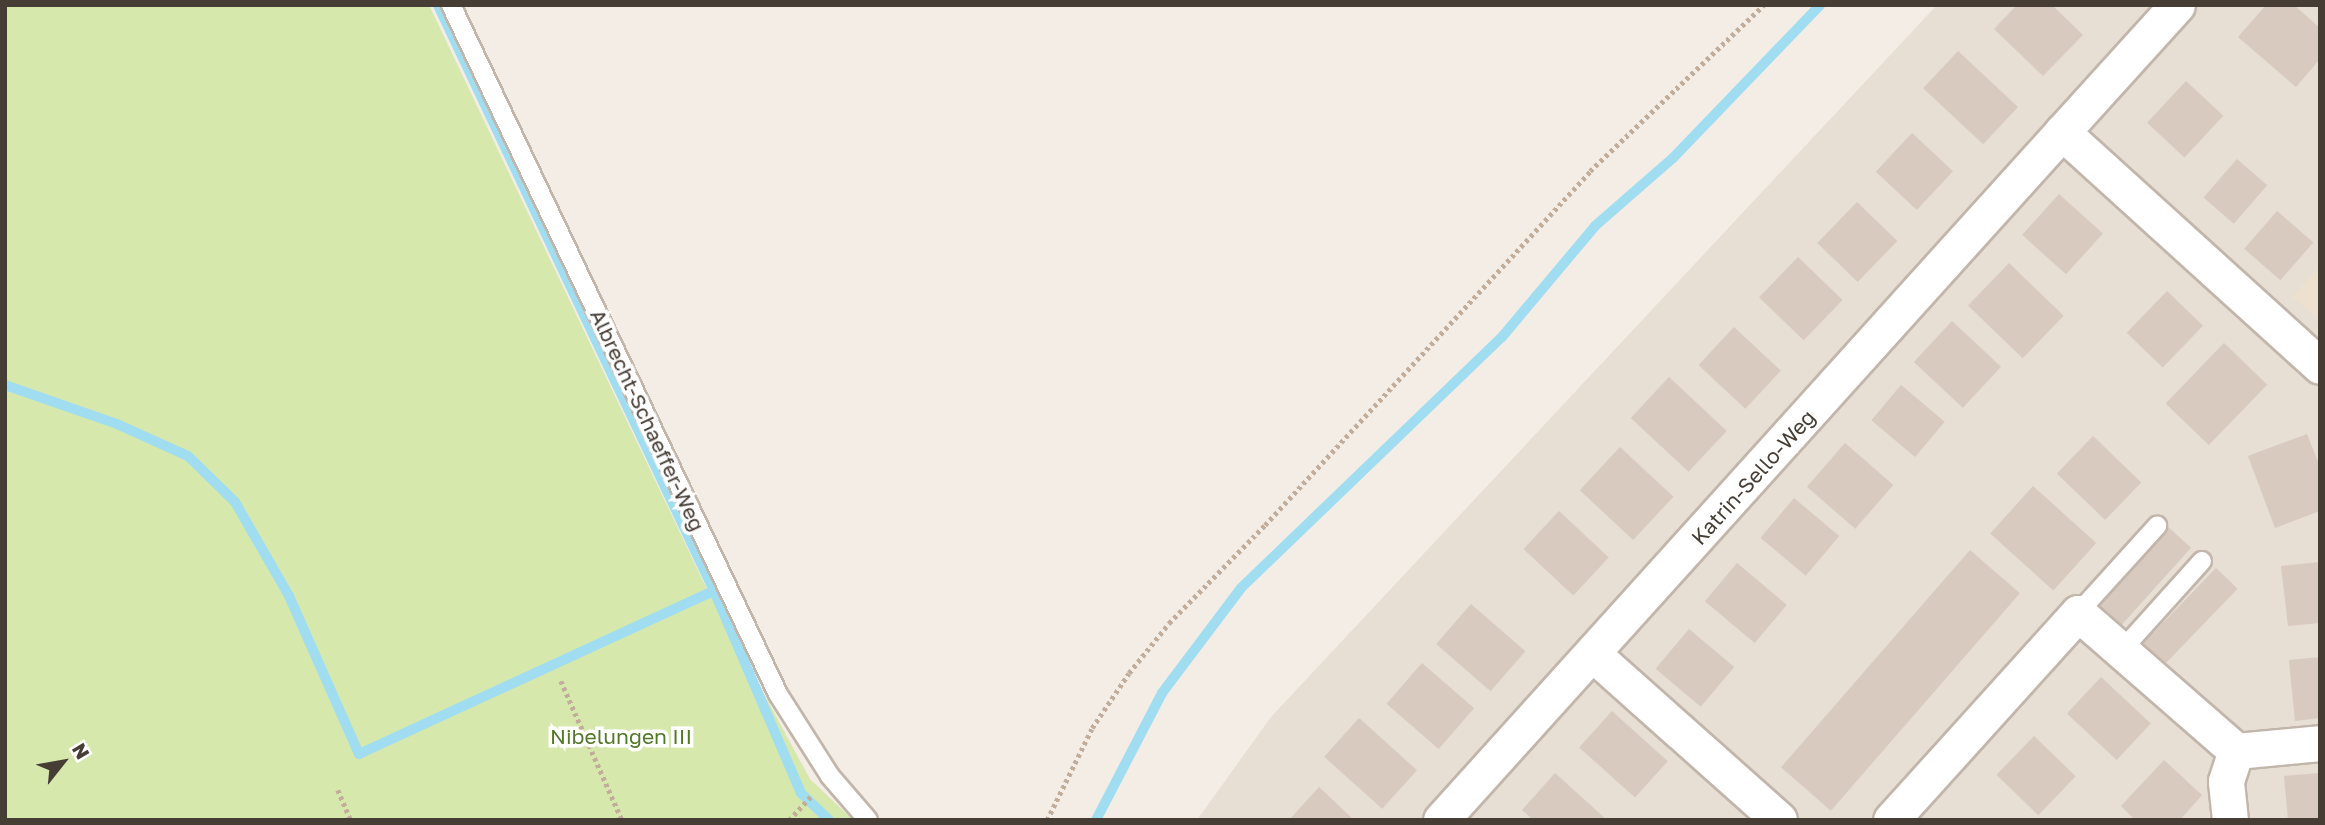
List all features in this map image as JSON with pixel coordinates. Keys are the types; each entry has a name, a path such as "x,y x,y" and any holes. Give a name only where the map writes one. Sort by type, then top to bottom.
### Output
{"street":[{"name":"Katrin-Sello-Weg","path":"1441,820 2177,5"},
{"path":"2062,132 2320,366"},
{"path":"1891,820 2078,613 2236,751 2320,743"},
{"path":"1593,654 1779,820"},
{"path":"2230,820 2226,781 2236,751"}],"lane":[{"name":"Albrecht-Schaeffer-Weg","path":"451,5 778,694 830,776 868,820"},
{"path":"2078,613 2157,526"},
{"path":"2120,651 2202,561"}],"path":[{"path":"1047,820 1092,728 1129,673 1169,623 1265,525 1590,172 1764,5"},
{"path":"561,681 622,820"},
{"path":"338,790 351,820"},
{"path":"789,820 797,810"}],"shaded area":[{"path":"1937,5 2320,5 2320,820 1197,820 1271,717"},
{"path":"2320,266 2320,321 2292,297"}],"green space":[{"name":"Nibelungen III","path":"5,5 429,5 703,581 810,779 853,820 5,820"}],"building":[{"path":"2017,5 2052,5 2083,35 2043,76 1994,29"},
{"path":"2266,5 2294,5 2320,28 2320,59 2296,87 2238,37"},
{"path":"1958,51 2018,107 1983,144 1923,88"},
{"path":"2186,81 2223,116 2184,157 2147,123"},
{"path":"1912,133 1953,171 1917,210 1876,172"},
{"path":"2237,159 2267,185 2234,224 2204,197"},
{"path":"2059,194 2103,233 2066,274 2022,235"},
{"path":"1857,202 1897,241 1858,282 1817,243"},
{"path":"2277,211 2313,242 2280,280 2244,249"},
{"path":"1798,257 1843,300 1804,340 1759,297"},
{"path":"2009,263 2064,316 2023,358 1968,305"},
{"path":"2167,291 2203,326 2163,367 2127,333"},
{"path":"1952,321 2001,367 1963,408 1914,362"},
{"path":"1734,327 1781,371 1745,409 1699,365"},
{"path":"2224,343 2267,385 2209,445 2166,403"},
{"path":"1669,377 1727,431 1689,472 1631,418"},
{"path":"1901,385 1945,422 1915,457 1871,420"},
{"path":"2307,434 2320,467 2320,511 2275,528 2248,456"},
{"path":"2093,436 2141,483 2105,520 2057,473"},
{"path":"1845,443 1893,485 1855,529 1807,487"},
{"path":"1620,447 1673,497 1633,540 1580,490"},
{"path":"2033,486 2096,543 2053,590 1990,534"},
{"path":"1794,498 1839,536 1806,576 1761,538"},
{"path":"1559,511 1609,557 1573,595 1524,549"},
{"path":"2168,527 2191,548 2120,627 2097,606"},
{"path":"1970,550 2020,593 1831,811 1781,767"},
{"path":"2320,562 2320,623 2288,626 2281,566"},
{"path":"1737,563 1787,605 1755,643 1705,601"},
{"path":"2216,568 2238,589 2163,666 2142,645"},
{"path":"1471,604 1525,651 1491,691 1436,644"},
{"path":"1689,629 1734,667 1701,707 1656,669"},
{"path":"2320,657 2320,718 2295,721 2289,660"},
{"path":"1422,663 1474,708 1439,749 1387,704"},
{"path":"2101,677 2151,723 2117,760 2067,714"},
{"path":"1612,711 1668,761 1635,798 1579,747"},
{"path":"1359,718 1417,770 1382,809 1324,757"},
{"path":"2034,736 2076,776 2038,815 1996,775"},
{"path":"2164,760 2202,795 2180,820 2135,820 2121,806"},
{"path":"1555,773 1607,820 1533,820 1522,810"},
{"path":"2320,773 2320,820 2288,820 2284,776"},
{"path":"1319,787 1354,820 1289,820"}],"waterway":[{"path":"438,5 714,591"},
{"path":"1096,820 1162,693 1241,588 1502,337 1595,226 1673,158 1820,5"},
{"path":"5,385 117,424 188,456 235,502 289,596 359,754 714,591 801,793 829,820"}]}
